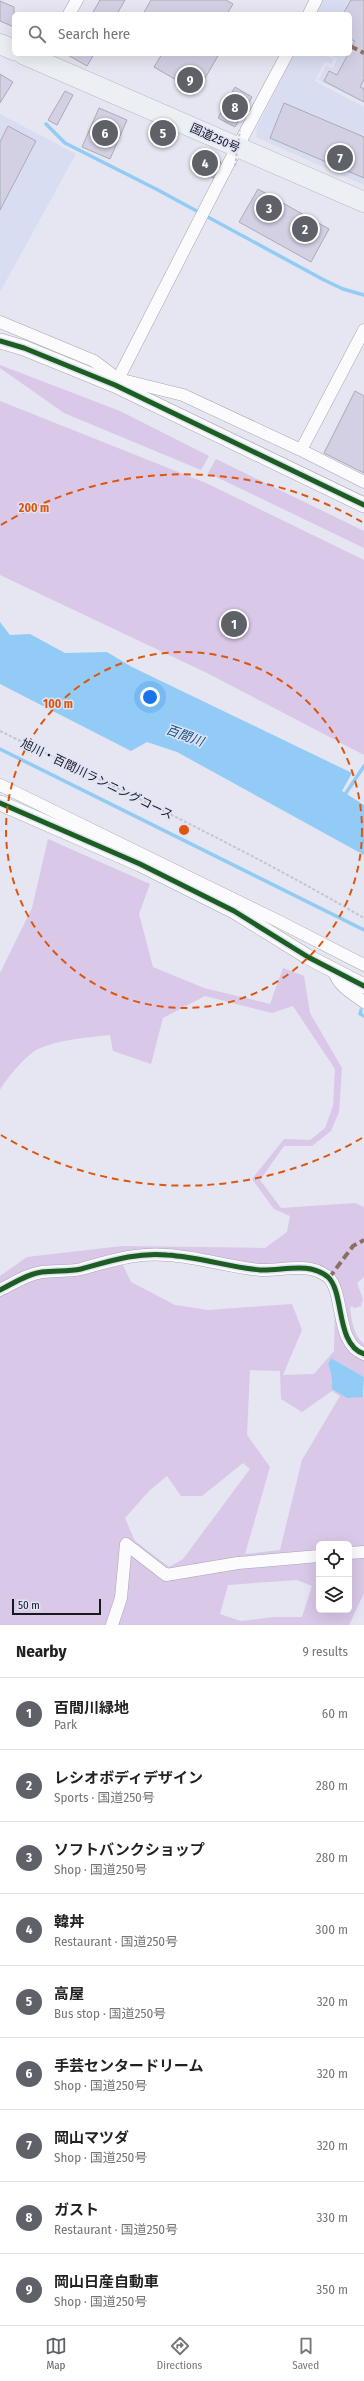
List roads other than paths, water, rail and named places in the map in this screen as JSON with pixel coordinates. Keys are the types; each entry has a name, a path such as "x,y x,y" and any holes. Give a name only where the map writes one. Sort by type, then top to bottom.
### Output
{"highway":[{"path":"0,44 12,49"},
{"name":"国道250号","path":"32,56 43,58 238,148 364,202"}],"street":[{"path":"69,12 77,0"},
{"path":"310,12 316,0"},
{"path":"117,382 202,214 286,56"},
{"path":"0,322 94,361 117,382 183,396 301,450 364,482"},
{"path":"301,450 364,330"},
{"path":"0,341 117,382 364,504"},
{"path":"0,785 364,965"},
{"path":"0,803 140,864 227,908 334,971 364,986"},
{"path":"334,971 342,986 364,1002"},
{"path":"0,1290 27,1276 42,1272 80,1269 132,1256 166,1254 260,1270 307,1268 319,1271 329,1278 334,1289 347,1337 352,1346 364,1354"},
{"path":"112,1625 121,1598 126,1544 166,1575 238,1563 316,1556"},
{"path":"352,1553 364,1552"}],"water":[{"name":"百間川","path":"0,622 10,635 30,634 65,653 107,652 132,667 352,773 342,791 364,805 364,855 177,752 147,742 131,751 0,684"},
{"path":"331,1358 364,1377 363,1397 347,1398 332,1389 331,1374 328,1364"}],"waterway":[{"path":"46,124 65,143 158,190 324,280 343,289 364,295"},
{"path":"0,749 364,930"},
{"path":"344,796 364,766"},
{"path":"361,1010 360,1014 364,1016"}],"place":[{"name":"岡山日産自動車","path":"190,80"},
{"name":"ガスト","path":"235,107"},
{"name":"手芸センタードリーム","path":"105,133"},
{"name":"高屋","path":"163,133"},
{"name":"岡山マツダ","path":"340,158"},
{"name":"韓丼","path":"205,163"},
{"name":"ソフトバンクショップ","path":"269,208"},
{"name":"レシオボディデザイン","path":"305,229"},
{"name":"百間川緑地","path":"234,624"}]}
